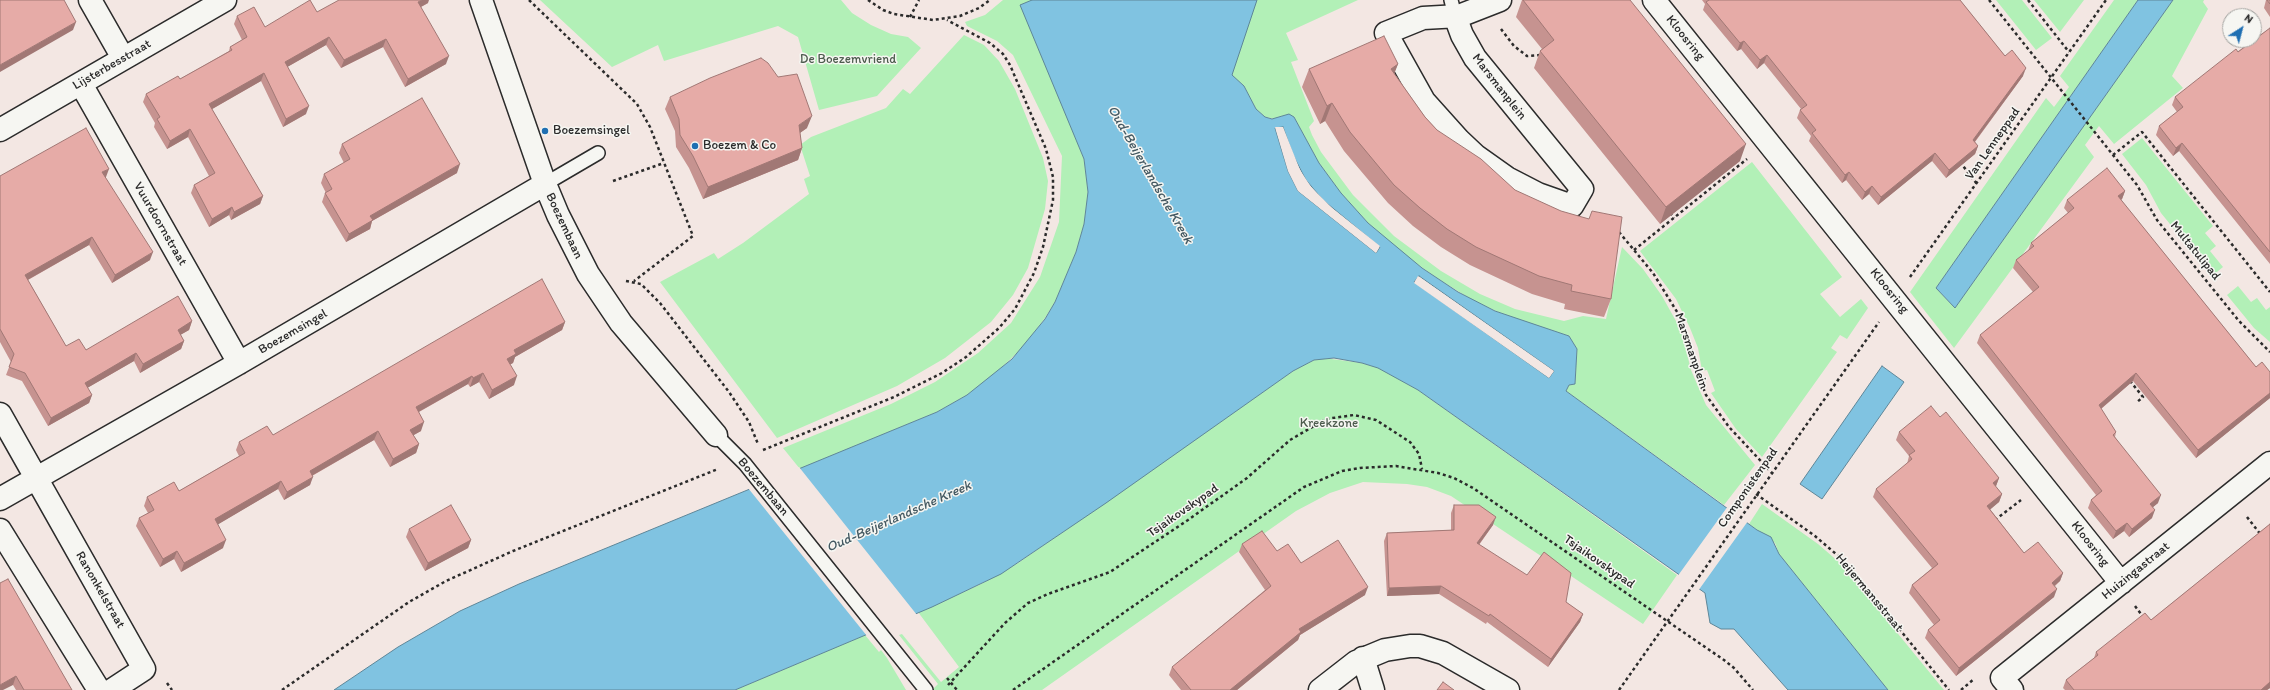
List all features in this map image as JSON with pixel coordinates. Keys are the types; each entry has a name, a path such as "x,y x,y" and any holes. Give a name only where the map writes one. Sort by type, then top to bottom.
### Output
{"street":[{"path":"90,0 123,58"},
{"name":"Lijsterbesstraat","path":"0,130 225,0"},
{"path":"481,0 545,184"},
{"name":"Kloosring","path":"1654,0 2121,583"},
{"name":"Marsmanplein","path":"1453,8 1462,35 1475,58 1582,189 1572,206 1538,194 1492,168 1446,127 1415,87 1386,33 1453,8 1491,4"},
{"name":"Vuurdoornstraat","path":"81,84 239,363"},
{"name":"Boezembaan","path":"545,184 566,231 596,288 626,329 716,435"},
{"name":"Boezemsingel","path":"36,478 239,363 545,184"},
{"name":"Ranonkelstraat","path":"0,414 144,669 112,690"},
{"name":"Huizingastraat","path":"2007,684 2121,583 2270,463"},
{"path":"0,499 36,478"},
{"path":"0,530 99,690"},
{"path":"1320,690 1344,670 1363,658 1400,646 1420,646 1450,656 1508,690"},
{"path":"1363,658 1373,690"}],"lane":[{"path":"545,184 598,153"},
{"name":"Boezembaan","path":"716,435 753,473 926,690"}],"path":[{"path":"529,0 637,104 647,119 693,236 633,281 619,281 596,288"},
{"path":"868,0 883,10 910,18 947,20 972,12 990,0"},
{"path":"910,18 919,0"},
{"name":"Multatulipad","path":"1989,0 2096,133 2137,186 2158,220 2238,321 2270,352"},
{"path":"2028,0 2070,52"},
{"name":"Van Lenneppad","path":"1895,299 2106,0"},
{"path":"1491,4 1514,46 1528,56 1543,55"},
{"path":"282,690 409,602 446,581 513,551 894,397 942,373 978,347 999,328 1015,309 1034,273 1043,247 1053,200 1053,177 1046,149 1010,64 1003,54 990,43 947,20"},
{"path":"2113,155 2142,132 2270,292"},
{"path":"1634,250 1769,142"},
{"path":"1957,159 1977,184"},
{"path":"613,181 664,163"},
{"path":"1669,212 1674,218"},
{"name":"Marsmanplein","path":"1613,226 1634,250 1662,287 1679,316 1689,341 1699,380 1706,395 1730,427 1772,473"},
{"name":"Boezembaan","path":"633,281 649,290 700,352 746,416 763,450"},
{"name":"Componistenpad","path":"1619,690 1895,299"},
{"path":"2128,379 2143,397 2136,402"},
{"name":"Tsjaikovskypad","path":"951,682 1001,627 1028,603 1114,570 1237,485 1290,440 1326,418 1346,414 1376,420 1410,442 1419,454 1422,469"},
{"name":"Tsjaikovskypad","path":"1013,690 1304,487 1342,471 1360,468 1396,466 1422,469 1454,478 1473,488 1729,664 1753,690"},
{"path":"1994,521 2042,483"},
{"name":"Heijermansstraat","path":"1756,494 1815,536 1844,560 1950,690"},
{"path":"2229,496 2266,541"},
{"path":"2121,583 2128,597 2148,622"}],"green space":[{"name":"De Boezemvriend","path":"540,0 841,0 852,13 871,25 891,34 908,37 921,48 877,96 819,110 798,37 778,26 664,61 658,45 612,67"},
{"path":"1003,0 1358,0 1286,33 1298,60 1291,62 1314,121 1309,127 1312,135 1321,152 1353,195 1394,236 1441,271 1480,294 1515,309 1564,321 1583,316 1606,319 1622,247 1643,269 1662,296 1681,330 1691,370 1706,405 1755,465 1724,505 1566,391 1569,385 1575,384 1577,349 1569,336 1511,318 1474,301 1405,256 1368,223 1341,193 1319,163 1294,117 1282,116 1275,119 1265,117 1256,109 1244,86 1232,76 1075,137 1084,159 1088,192 1084,224 1076,252 1055,302 1045,318 1026,344 994,375 967,395 937,412 800,469 783,448 891,404 935,382 978,353 1011,323 1040,277 1059,222 1062,156 1013,55 997,41 967,26 965,22 985,15"},
{"path":"1996,0 2022,0 2052,38 2036,50"},
{"path":"2034,0 2084,0 2060,32"},
{"path":"2114,0 2138,0 1936,288 1955,308 2173,0 2204,0 2203,2 2208,9 2172,76 2183,88 2114,144 2099,126 2085,145 2094,157 1954,348 1910,292 2046,98 2054,107 2069,87 2060,76"},
{"path":"964,35 984,45 999,61 1015,89 1043,158 1048,181 1045,209 1028,268 1013,295 991,322 945,358 897,386 777,438 660,282 714,253 718,259 743,243 809,194 804,179 810,176 800,145 811,137 886,108 903,89 910,94"},
{"path":"2142,138 2213,226 2205,233 2216,246 2210,251 2223,267 2212,276 2161,213 2146,185 2122,154"},
{"path":"1752,162 1842,277 1820,294 1840,317 1861,299 1868,308 1847,339 1840,335 1831,348 1837,352 1762,457 1736,429 1711,393 1715,391 1707,370 1702,371 1698,348 1676,299 1640,251"},
{"path":"2238,286 2251,302 2257,298 2266,310 2270,307 2270,342 2254,328 2227,295"},
{"name":"Kreekzone","path":"1324,358 1362,363 1379,368 1418,390 1677,575 1643,624 1451,496 1427,487 1407,484 1363,482 1330,493 1296,511 1042,690 932,690 938,684 899,635 902,634 941,682 959,667 918,612 979,585 1018,563 1293,371 1314,360"},
{"path":"1762,504 1818,544 1840,563 1944,690 1888,690 1779,554 1775,543 1749,524"},
{"path":"865,635 879,652 881,650 887,658 906,690 735,690"}],"water":[{"name":"Oud-Beijerlandsche Kreek","path":"1032,0 1257,0 1232,75 1244,86 1256,109 1265,117 1272,119 1289,114 1294,117 1319,163 1341,193 1368,223 1422,268 1458,292 1495,311 1569,336 1577,349 1575,384 1569,385 1566,391 1757,530 1771,537 1779,554 1888,690 1788,690 1734,629 1721,629 1710,623 1705,593 1418,390 1378,368 1362,363 1334,358 1314,360 1293,371 1106,503 1001,574 932,607 735,690 334,690 398,647 460,611 519,584 937,412 967,395 1012,359 1045,319 1055,302 1076,252 1084,224 1088,192 1084,159 1020,5","holes":["1283,127 1293,155 1306,180 1323,200 1380,247 1376,253 1298,191 1288,171 1275,128","1419,276 1554,371 1549,378 1414,282"]},
{"path":"2138,0 2173,0 1955,308 1936,288"},
{"path":"1882,366 1904,382 1822,499 1800,484"}],"pier":[{"path":"1275,127 1283,127 1300,170 1311,187 1332,208 1380,246 1376,253 1298,191 1288,171","holes":["1278,129 1282,129 1298,171 1309,189 1378,247 1375,250 1300,190 1289,170"]},
{"path":"1418,276 1554,371 1549,378 1414,283","holes":["1419,279 1551,372 1548,376 1416,282"]},
{"path":"799,467 917,615 867,636 748,488"},
{"path":"1728,506 1748,521 1698,591 1677,577"}],"building":[{"path":"0,0 64,0 76,22 0,65"},
{"path":"310,0 317,12 339,0 422,0 418,2 449,56 408,79 386,39 344,60 329,37 285,62 309,106 286,119 264,73 209,104 263,196 234,212 232,207 212,219 194,185 215,173 190,129 170,141 157,119 160,117 146,94 178,76 180,79 232,50 230,47 247,37 237,16 254,7 265,27"},
{"path":"1523,0 1630,0 1746,144 1666,207 1540,51 1554,40"},
{"path":"1709,0 1960,0 2005,56 2012,50 2026,68 1973,140 1978,146 1949,170 1935,153 1881,197 1872,186 1865,192 1849,172 1845,175 1812,133 1816,130 1800,110 1807,105 1767,55 1760,60 1744,41 1740,43 1706,2"},
{"path":"2270,28 2270,252 2182,143 2176,148 2159,126 2183,107 2175,97 2236,49 2238,52 2243,48 2262,48 2262,34"},
{"path":"1384,36 1398,64 1391,69 1425,117 1437,130 1481,159 1515,190 1561,211 1589,219 1592,211 1622,217 1611,299 1571,291 1572,285 1539,276 1476,247 1447,229 1394,185 1350,132 1332,103 1327,106 1309,69"},
{"path":"761,58 768,63 778,77 797,74 812,116 799,125 802,148 708,187 693,156 680,135 679,119 670,97 710,78"},
{"path":"422,98 460,164 370,216 373,220 349,234 325,193 332,189 324,174 350,159 342,144"},
{"path":"86,128 109,169 102,172 153,252 115,275 92,237 25,275 66,346 79,339 86,350 178,296 192,321 178,330 184,341 143,364 136,353 85,383 92,395 51,418 25,373 9,367 14,354 0,329 0,176"},
{"path":"2107,168 2125,191 2118,196 2256,367 2262,362 2270,372 2270,393 2198,450 2136,373 2099,405 2116,432 2113,435 2161,495 2150,504 2155,510 2132,529 2127,523 2116,531 2091,500 2102,491 1980,335 2039,287 2016,260 2034,246 2031,243 2074,208 2067,200"},
{"path":"542,279 565,322 514,350 516,354 507,359 517,376 492,390 483,373 473,378 472,376 416,407 424,422 410,430 419,444 393,459 378,431 310,471 313,477 287,492 281,481 215,519 226,540 184,563 177,551 163,559 139,518 154,510 147,497 174,482 179,491 245,453 239,442 267,426 273,435"},
{"path":"1931,406 1940,417 1946,412 1999,478 1993,483 2002,494 1987,506 2024,553 2038,542 2063,573 2052,583 2057,589 1959,668 1928,630 1940,620 1912,585 1938,564 1876,489 1912,459 1909,455 1915,451 1899,432"},
{"path":"451,505 471,540 428,563 409,529"},
{"path":"1454,505 1479,505 1496,517 1477,543 1527,575 1544,552 1571,573 1566,602 1583,614 1551,659 1490,614 1489,616 1441,586 1389,588 1387,533 1454,530"},
{"path":"2270,524 2270,682 2261,690 2074,690 2066,680 2098,655 2096,652 2145,613 2151,620"},
{"path":"1262,531 1277,551 1288,544 1301,563 1338,540 1368,587 1299,629 1301,632 1230,690 1191,690 1172,667 1271,586 1242,544"},
{"path":"8,579 72,690 24,690 16,676 0,685 0,583"},
{"path":"1443,682 1454,690 1437,690"}],"place":[{"name":"Boezemsingel","path":"545,131"},
{"name":"Boezem & Co","path":"695,146"}]}
